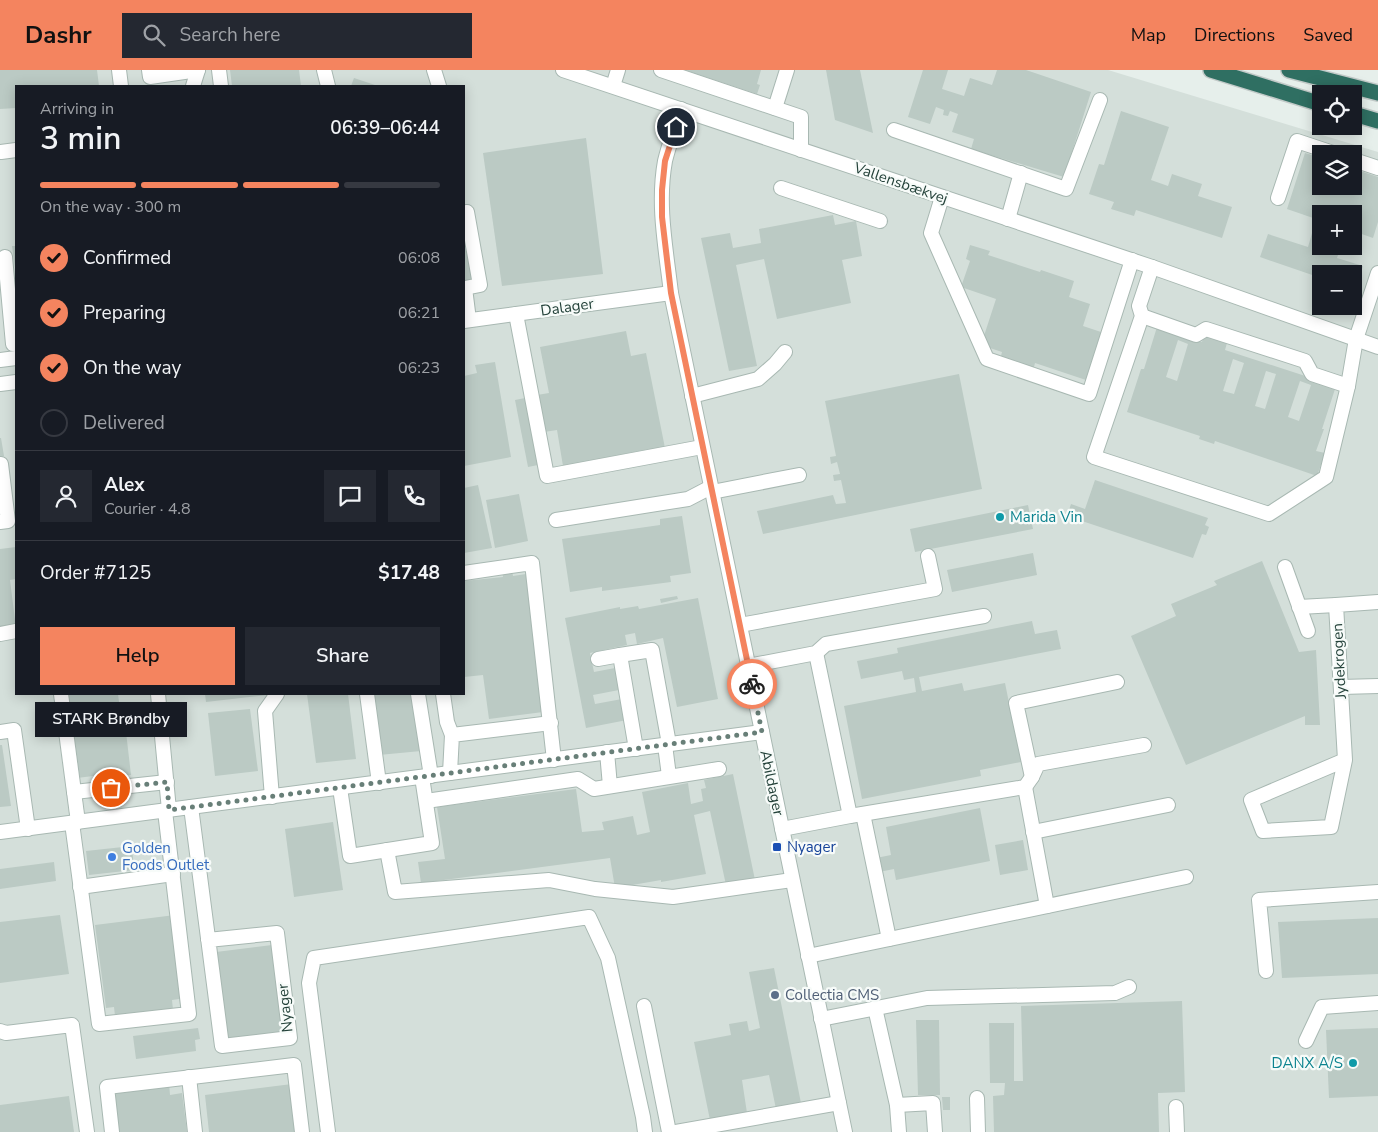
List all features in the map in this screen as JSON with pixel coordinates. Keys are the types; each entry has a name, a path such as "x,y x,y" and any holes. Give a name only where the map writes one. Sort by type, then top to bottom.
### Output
{"highway":[{"path":"1211,70 1312,101"},
{"path":"1290,70 1378,93"},
{"path":"1362,116 1378,121"}],"street":[{"path":"119,70 121,85"},
{"path":"149,70 150,77 198,70 193,85"},
{"path":"219,70 221,85"},
{"path":"324,70 328,85"},
{"path":"434,70 439,85"},
{"name":"Vallensbækvej","path":"563,70 1357,336 1378,347"},
{"path":"613,86 618,70"},
{"path":"661,70 801,117 801,150"},
{"path":"776,108 788,70"},
{"path":"894,130 1066,189 1100,100"},
{"name":"Abildager","path":"681,109 665,161 662,190 662,217 671,293 845,1132"},
{"path":"1278,198 1297,141 1312,146"},
{"path":"1,152 15,150"},
{"path":"1362,163 1378,168"},
{"path":"1008,219 1021,173"},
{"path":"781,188 880,221"},
{"path":"942,197 931,233 987,360 1089,394 1132,260"},
{"path":"467,212 480,285 465,288 467,321"},
{"path":"5,257 13,344 15,343"},
{"path":"1152,267 1139,306 1142,316 1094,457 1269,514 1326,477 1348,386 1357,336 1378,274"},
{"name":"Dalager","path":"467,321 671,293"},
{"path":"516,314 546,476 702,447"},
{"path":"1142,316 1196,334 1206,329 1305,361 1312,374 1348,386"},
{"name":"Vallensbækvej","path":"1357,336 1378,339"},
{"path":"692,396 758,379 785,352"},
{"path":"0,360 15,358"},
{"path":"0,384 15,382"},
{"path":"0,464 8,521 0,522"},
{"path":"556,520 688,500 712,490 800,476"},
{"path":"740,625 935,589 928,556"},
{"path":"465,573 532,564 554,760"},
{"path":"1285,567 1308,631"},
{"name":"Jydekrogen","path":"1345,760 1251,800 1263,831 1330,827 1345,760 1336,604 1378,602"},
{"path":"1299,607 1336,604"},
{"path":"748,666 816,653 826,644 984,616"},
{"path":"0,634 15,632"},
{"path":"598,659 652,650 667,745 669,776"},
{"path":"816,653 889,939"},
{"path":"620,655 636,749"},
{"path":"1047,906 1033,832 1029,768 1016,703 1117,682"},
{"path":"1341,687 1378,686"},
{"path":"61,695 74,792 80,887 99,1024 190,1014 172,874 167,811 167,782 158,695"},
{"path":"272,797 265,711 276,695"},
{"path":"367,695 379,783"},
{"path":"340,788 350,856 432,844 426,800 427,776 418,695"},
{"path":"443,695 447,722 452,735 450,773"},
{"path":"452,735 551,723"},
{"path":"0,732 14,730 28,829"},
{"path":"0,832 762,732"},
{"path":"1029,782 1038,764 1144,746"},
{"path":"607,752 610,786"},
{"path":"426,800 578,779 594,789 719,769"},
{"path":"74,792 167,782"},
{"path":"782,829 1029,782"},
{"path":"1033,832 1168,805"},
{"name":"Nyager","path":"191,807 208,940 222,1046 290,1038 277,933 208,940"},
{"path":"387,850 395,892 550,880 595,889 673,897 792,880"},
{"path":"80,887 172,874"},
{"path":"808,956 1186,877"},
{"path":"1266,971 1259,900 1378,892"},
{"path":"328,1132 309,983 314,958 589,917 608,958 643,1117 644,1132"},
{"path":"821,1019 927,998 1115,993 1129,987"},
{"path":"1306,1041 1322,1007 1378,1004"},
{"path":"644,1006 669,1132"},
{"path":"875,1008 897,1105 899,1132"},
{"path":"0,1031 6,1033 72,1025 87,1132"},
{"path":"112,1132 107,1087 294,1065 302,1132"},
{"path":"188,1077 195,1132"},
{"path":"977,1098 978,1132"},
{"path":"676,1132 839,1103"},
{"path":"897,1105 933,1103 935,1132"},
{"path":"1176,1107 1176,1132"}],"shaded area":[{"path":"0,70 1108,70 1312,132 1312,135 1322,135 1355,145 1312,145 1312,195 1362,195 1362,147 1378,152 1378,1132 0,1132"}],"building":[{"path":"0,70 97,70 99,85 15,85 15,108 0,109"},
{"path":"230,70 299,70 301,85 232,85"},
{"path":"685,70 761,70 757,84 760,85 757,94"},
{"path":"826,70 860,70 873,133 835,120"},
{"path":"923,70 948,70 942,89 964,96 970,78 992,85 997,70 1026,70 1091,92 1064,177 971,149 974,139 952,132 958,114 950,111 948,116 943,115 944,110 936,107 930,124 908,117"},
{"path":"354,78 375,85 351,85"},
{"path":"1121,111 1169,127 1151,180 1168,186 1172,174 1202,184 1198,196 1232,207 1222,238 1136,210 1134,216 1111,209 1114,202 1089,194 1099,164 1104,165"},
{"path":"586,138 603,274 502,286 483,153"},
{"path":"1305,153 1312,155 1312,195 1362,195 1362,172 1378,177 1378,222 1373,238 1362,234 1362,205 1312,205 1312,218 1287,209"},
{"path":"833,215 835,225 856,221 862,256 842,260 851,303 777,319 764,259 736,265 757,366 729,371 701,238 730,233 733,248 761,243 759,229"},
{"path":"1312,233 1312,255 1338,255 1337,258 1360,265 1312,265 1312,275 1260,257 1268,234 1308,247"},
{"path":"970,245 990,251 988,255 1074,281 1069,297 1090,304 1083,326 1104,333 1089,381 1035,363 1033,371 1000,360 1002,352 981,345 996,299 961,287 970,261 966,259"},
{"path":"12,246 15,246 15,268"},
{"path":"465,246 473,281 465,283"},
{"path":"1157,327 1202,342 1204,335 1227,343 1225,350 1336,386 1316,451 1325,453 1317,476 1215,441 1214,444 1199,439 1200,436 1127,412 1141,369 1144,369","holes":["1178,340 1188,344 1177,381 1166,377","1233,359 1244,363 1234,394 1223,391","1266,371 1276,374 1265,409 1255,406","1300,381 1311,385 1299,421 1288,417"]},
{"path":"626,331 631,356 646,353 665,448 649,451 649,449 563,466 557,430 544,432 537,395 549,393 540,347"},
{"path":"495,362 511,457 465,466 465,376 477,373 475,365"},
{"path":"959,374 982,489 763,534 757,511 833,495 836,504 846,503 841,480 834,481 833,475 840,474 837,462 831,464 830,457 836,456 825,401"},
{"path":"525,398 538,465 528,467 515,400"},
{"path":"0,438 4,456 0,457"},
{"path":"1095,480 1208,518 1205,525 1209,527 1206,535 1202,534 1193,558 1067,516 1071,504 1085,509"},
{"path":"478,485 492,548 465,553 465,488"},
{"path":"519,494 528,541 495,548 486,500"},
{"name":"Marida Vin","path":"1028,505 1033,529 915,552 910,529"},
{"path":"682,516 691,573 670,576 671,582 602,591 602,587 570,592 562,539 660,525 660,519"},
{"path":"15,547 15,579 10,580 15,628 0,630 0,549"},
{"path":"1033,553 1037,575 952,592 947,570"},
{"path":"1262,561 1299,652 1316,650 1320,725 1305,725 1305,716 1186,765 1131,636 1176,616 1171,604 1217,585 1214,581"},
{"path":"512,570 513,576 526,574 532,631 539,630 543,712 489,719 483,675 465,677 465,581 503,577 502,571"},
{"path":"677,596 678,599 661,603 660,599"},
{"path":"698,598 718,699 677,707 663,638 637,644 635,633 625,635 627,645 590,653 594,672 615,668 619,690 593,695 595,704 622,699 627,720 586,728 565,618 620,607 620,609 638,606 639,609"},
{"path":"1032,621 1035,634 1057,630 1061,649 919,677 922,691 962,683 964,691 1005,683 1021,762 980,770 981,776 862,799 844,706 916,692 914,678 904,680 902,671 861,679 857,661 898,653 897,648"},
{"path":"67,695 118,695 123,733 126,732 131,775 93,779 93,776 77,778"},
{"path":"205,695 268,695 206,702"},
{"path":"307,695 348,695 356,759 316,763"},
{"path":"371,695 413,695 421,751 379,755"},
{"path":"250,709 258,771 215,776 208,713"},
{"path":"0,745 2,745 11,806 0,807"},
{"path":"733,774 755,880 726,885 710,811 694,815 706,874 615,888 610,858 421,883 418,862 445,859 437,807 576,789 582,832 604,830 602,822 633,816 637,835 650,832 642,792 688,783 691,804 703,801 701,789 706,788 704,780"},
{"path":"980,808 990,861 896,880 894,869 879,872 876,858 891,855 886,827"},
{"path":"333,822 343,890 294,897 285,829"},
{"path":"1023,840 1028,870 1000,875 995,845"},
{"path":"132,846 134,870 89,875 86,851"},
{"path":"54,862 56,881 0,889 0,869"},
{"path":"60,915 69,974 0,983 0,922"},
{"path":"175,915 186,998 172,1000 173,1010 115,1016 114,1007 106,1008 95,925"},
{"path":"1378,918 1378,974 1282,978 1278,922"},
{"path":"272,945 284,1035 228,1041 216,952"},
{"path":"774,968 801,1103 776,1109 769,1075 742,1080 747,1113 710,1120 694,1042 731,1035 729,1024 747,1021 749,1031 760,1028 749,972"},
{"path":"1182,1001 1185,1092 1158,1093 1159,1132 994,1132 993,1096 1004,1095 1005,1083 990,1083 989,1023 1014,1023 1014,1081 1023,1081 1021,1006"},
{"path":"916,1020 939,1020 940,1095 918,1095"},
{"path":"198,1028 200,1039 195,1040 196,1051 136,1059 133,1036"},
{"name":"DANX A/S","path":"1378,1028 1378,1096 1329,1098 1326,1030"},
{"path":"169,1083 170,1095 182,1093 187,1132 115,1132 109,1090"},
{"path":"292,1084 298,1132 209,1132 205,1095"},
{"path":"69,1096 74,1132 0,1132 0,1105"},
{"path":"942,1097 950,1097 950,1110 943,1110"}],"way so far":[{"path":"111,788 167,782 169,810 762,732 752,684"}],"place":[{"name":"Marida Vin","path":"1000,517"},
{"name":"STARK Brøndby","path":"111,788"},
{"name":"Nyager","path":"777,847"},
{"name":"Golden Foods Outlet","path":"112,857"},
{"name":"Collectia CMS","path":"775,995"},
{"name":"DANX A/S","path":"1353,1063"}],"route":[{"path":"676,127 665,161 662,190 662,217 671,293 752,684"}]}
